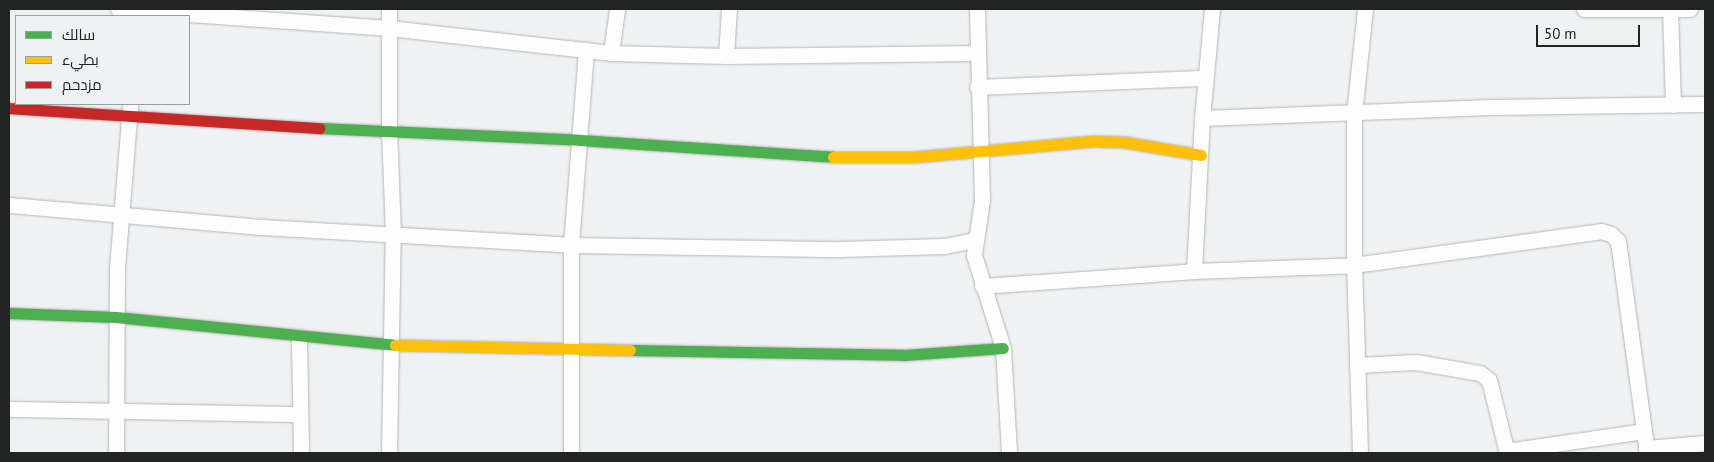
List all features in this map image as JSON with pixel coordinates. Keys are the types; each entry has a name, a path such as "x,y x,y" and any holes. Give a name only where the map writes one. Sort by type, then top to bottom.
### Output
{"street":[{"path":"118,9 187,15"},
{"path":"389,453 393,234 389,131 390,9"},
{"path":"611,52 617,9"},
{"path":"726,56 729,9"},
{"path":"977,9 976,87 982,200 974,254 982,286 999,326 1003,348 1009,453"},
{"path":"1194,271 1202,118 1212,9"},
{"path":"1360,453 1354,265 1354,114 1365,9"},
{"path":"1584,9 1690,9"},
{"path":"1670,9 1673,105"},
{"path":"190,15 390,28 611,52 726,56 977,53"},
{"path":"571,453 571,245 586,50"},
{"path":"976,87 1205,78"},
{"path":"1202,118 1354,114 1490,107 1705,104"},
{"path":"9,108 130,109 233,124 580,140 812,157 881,159 979,153 1093,141 1124,142 1201,155"},
{"path":"116,453 114,411 116,317 121,213 130,109"},
{"path":"9,205 121,213 262,227 571,245 839,249 944,246 975,240"},
{"path":"982,286 1194,271 1354,265 1601,231 1611,234 1618,240 1646,451 1705,443"},
{"path":"9,313 116,317 391,345 571,347 904,355 1003,348"},
{"path":"299,337 301,453"},
{"path":"1357,365 1416,362 1480,373 1489,380 1506,452 1644,431"},
{"path":"9,409 299,414"}],"traffic: fast":[{"path":"319,128 580,140 833,157"},
{"path":"9,313 116,317 395,345"},
{"path":"630,350 904,355 1003,348"}],"traffic: slow":[{"path":"833,157 914,157 1093,141 1124,142 1201,155"},
{"path":"395,345 630,350"}],"traffic: jam":[{"path":"9,108 319,128"}]}
